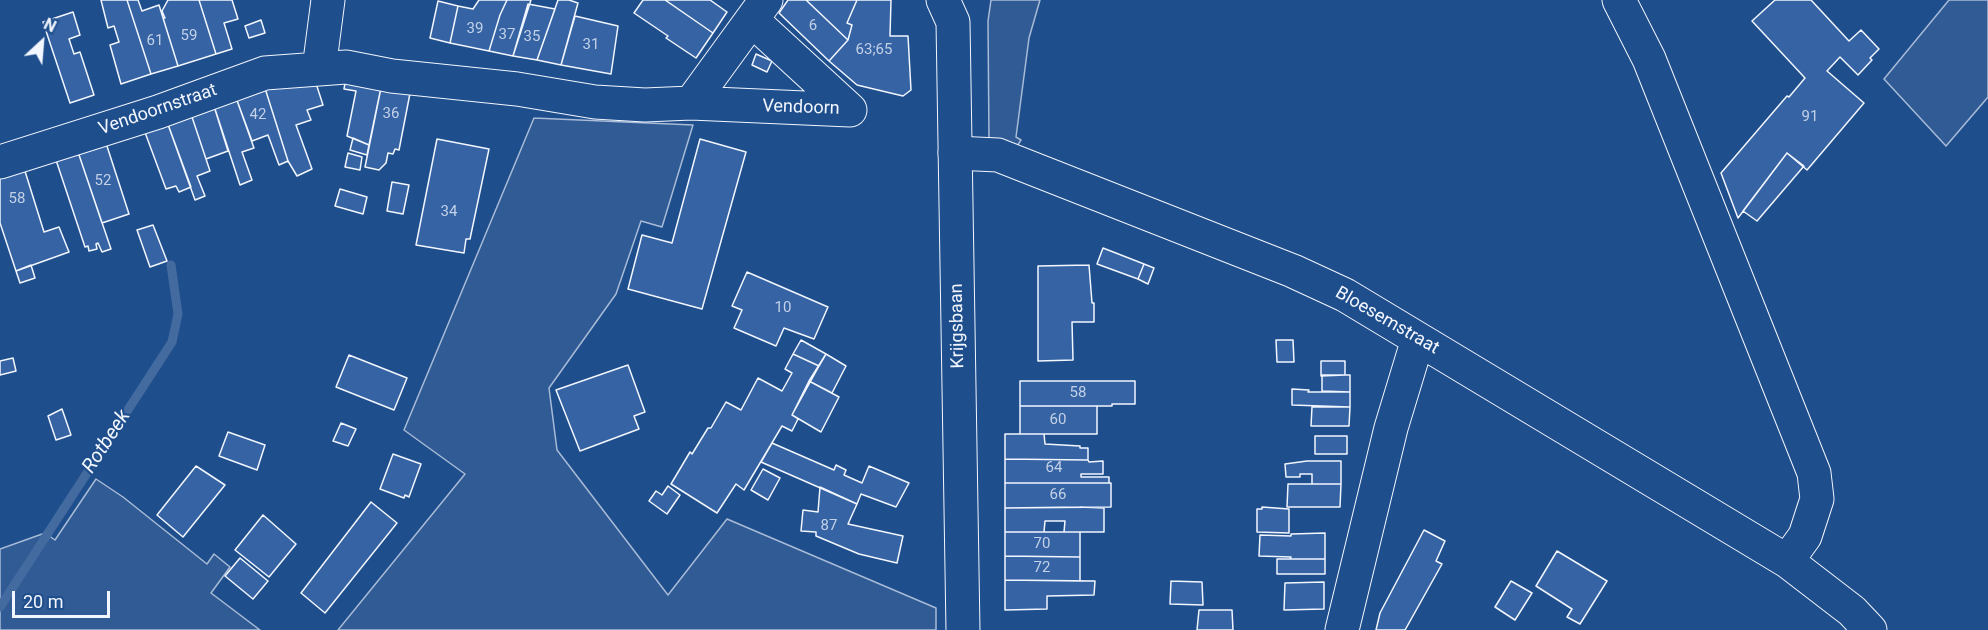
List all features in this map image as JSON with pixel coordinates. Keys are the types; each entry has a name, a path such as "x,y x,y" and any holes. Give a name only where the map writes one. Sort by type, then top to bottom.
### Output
{"street":[{"path":"319,69 328,0"},
{"path":"1619,0 1649,58 1814,473 1817,499 1805,536 1787,561"},
{"name":"Krijgsbaan","path":"953,8 963,630"},
{"name":"Vendoorn","path":"595,102 645,105 691,103 850,110 759,10 691,103"},
{"name":"Vendoornstraat","path":"0,162 158,112 265,73 346,67 392,76 517,89 595,102"},
{"name":"Bloesemstraat","path":"955,153 998,154 1293,271 1345,295 1787,561 1852,611 1870,630"},
{"path":"1342,630 1391,428 1418,339"}],"shaded area":[{"path":"991,0 1040,0 1029,38 1016,137 1021,140 1015,149 989,141 988,21"},
{"path":"1949,0 1988,0 1988,97 1946,146 1884,79"},
{"path":"534,118 693,125 662,227 641,221 616,294 549,388 557,450 668,595 727,519 936,608 936,630 338,630 465,474 404,430"},
{"path":"96,479 123,497 207,564 214,554 230,567 211,593 260,630 0,630 0,549 45,533 55,540"}],"building":[{"path":"101,0 127,0 151,74 121,84 110,45 119,42 114,26 108,28"},
{"path":"127,0 138,0 142,11 159,5 178,66 151,74"},
{"path":"168,0 199,0 216,54 178,66 163,18 165,18 162,11"},
{"path":"199,0 232,0 238,19 224,23 232,49 216,54"},
{"path":"479,0 507,0 489,51 450,43 458,6 473,9"},
{"path":"507,0 531,0 513,56 489,51"},
{"path":"558,0 578,3 561,65 537,60"},
{"path":"643,0 665,0 713,33 696,58 634,13"},
{"path":"665,0 710,0 727,12 713,33"},
{"path":"788,0 806,0 848,40 829,61 779,13"},
{"path":"806,0 857,0 847,23 852,25 848,40"},
{"path":"857,0 891,0 890,36 908,36 911,90 903,96 857,85 829,61 848,40 852,25 847,23"},
{"path":"1775,0 1811,0 1849,41 1861,30 1879,49 1858,75 1840,57 1827,71 1864,103 1807,170 1787,153 1738,218 1721,173 1805,78 1752,21"},
{"path":"438,1 458,6 450,43 430,38"},
{"path":"528,4 555,9 537,60 513,56"},
{"path":"73,12 80,35 69,39 74,54 80,52 94,95 70,103 43,22"},
{"path":"575,16 618,26 611,74 561,65"},
{"path":"261,20 265,33 249,38 245,26"},
{"path":"756,54 772,61 767,72 752,65"},
{"path":"313,74 323,105 307,110 311,120 296,125 312,169 297,176 288,161 264,85"},
{"path":"346,78 383,78 369,145 347,136 356,91 344,89"},
{"path":"383,78 412,83 399,150 395,149 393,154 388,153 386,163 379,170 365,167"},
{"path":"264,85 288,161 279,165 268,135 252,141 235,95"},
{"path":"235,95 254,148 242,152 252,180 240,185 213,103"},
{"path":"213,103 228,151 206,159 190,111"},
{"path":"190,111 210,171 197,176 205,196 195,200 166,119"},
{"path":"166,119 191,187 179,192 176,186 166,189 143,127"},
{"path":"353,138 369,145 367,155 350,150"},
{"path":"437,139 489,149 470,239 466,239 464,253 416,245"},
{"path":"700,139 746,152 702,309 628,289 642,235 672,243"},
{"path":"105,140 129,214 102,223 77,149"},
{"path":"77,149 111,249 102,252 98,243 96,244 97,249 89,251 88,246 85,247 55,157"},
{"path":"348,153 362,157 360,170 345,167"},
{"path":"1787,153 1804,166 1757,221 1743,211"},
{"path":"24,168 44,232 59,227 69,252 16,271 0,223 0,176"},
{"path":"392,182 409,185 403,214 387,211"},
{"path":"340,189 367,197 363,214 335,206"},
{"path":"153,225 167,261 150,267 137,230"},
{"path":"1103,248 1144,264 1138,279 1097,264"},
{"path":"1144,264 1154,268 1148,284 1138,279"},
{"path":"31,265 35,278 20,283 16,271"},
{"path":"1089,265 1094,322 1072,322 1073,360 1038,361 1038,266"},
{"path":"747,272 828,307 814,339 784,328 776,346 734,328 742,310 732,306"},
{"path":"801,340 826,354 819,366 793,354"},
{"path":"1276,340 1293,340 1294,362 1277,362"},
{"path":"793,354 819,366 792,415 798,419 792,431 782,426 744,490 736,484 717,513 671,484 690,452 692,454 708,428 711,428 726,402 741,410 758,378 782,391 792,373 785,369"},
{"path":"826,354 846,366 832,393 809,381"},
{"path":"349,355 407,378 394,410 336,387"},
{"path":"13,358 16,371 0,375 0,361"},
{"path":"1321,361 1345,361 1345,375 1321,376"},
{"path":"628,365 645,412 634,416 639,429 580,451 556,390"},
{"path":"1322,375 1350,375 1350,392 1322,391"},
{"path":"809,381 839,397 821,432 792,415"},
{"path":"1020,381 1135,381 1135,404 1020,406"},
{"path":"1292,389 1309,390 1308,392 1350,392 1350,407 1292,405"},
{"path":"1020,406 1097,406 1097,434 1020,434"},
{"path":"1312,407 1350,407 1349,426 1311,426"},
{"path":"62,409 71,435 56,440 48,416"},
{"path":"341,423 356,429 348,446 333,441"},
{"path":"228,432 265,445 257,470 219,456"},
{"path":"1005,434 1044,434 1045,444 1088,448 1088,460 1005,459"},
{"path":"1315,436 1347,436 1347,454 1315,454"},
{"path":"772,443 834,470 836,465 846,470 844,475 862,483 869,466 909,483 896,507 861,494 857,504 761,462"},
{"path":"393,454 421,464 409,497 405,495 404,498 380,489"},
{"path":"1005,459 1103,461 1103,474 1081,474 1081,477 1109,477 1109,483 1005,483"},
{"path":"1307,461 1341,461 1341,484 1312,484 1312,474 1286,477 1285,464"},
{"path":"196,466 225,485 183,537 157,515"},
{"path":"763,469 780,478 768,500 751,490"},
{"path":"1005,483 1111,483 1111,507 1005,508"},
{"path":"1288,484 1341,484 1340,507 1287,507"},
{"path":"668,486 680,495 667,514 649,501 656,491 662,495"},
{"path":"820,487 857,504 848,524 903,536 897,563 859,554 816,536 816,532 801,531 803,510 818,512"},
{"path":"371,502 397,523 325,613 301,593"},
{"path":"1262,507 1289,509 1289,533 1257,532 1257,509 1262,509"},
{"path":"1005,508 1104,508 1104,532 1064,532 1065,521 1045,521 1044,532 1005,532"},
{"path":"263,515 296,544 269,577 235,550"},
{"path":"1424,530 1445,541 1436,561 1442,564 1405,630 1376,630 1380,613"},
{"path":"1005,532 1080,532 1080,557 1005,556"},
{"path":"1325,533 1325,559 1259,556 1260,535 1291,536 1291,534"},
{"path":"1557,551 1607,581 1580,624 1567,617 1572,609 1536,586"},
{"path":"1005,556 1080,557 1080,581 1005,580"},
{"path":"240,558 268,581 253,599 225,576"},
{"path":"1277,559 1325,559 1325,574 1277,574"},
{"path":"1005,580 1095,581 1094,595 1047,596 1047,609 1005,610"},
{"path":"1171,581 1202,582 1203,605 1170,604"},
{"path":"1511,581 1532,593 1515,620 1495,607"},
{"path":"1324,582 1324,609 1284,610 1285,583"},
{"path":"1199,610 1232,610 1233,630 1197,630"}],"waterway":[{"name":"Rotbeek","path":"0,607 172,342 178,314 171,265"}]}
